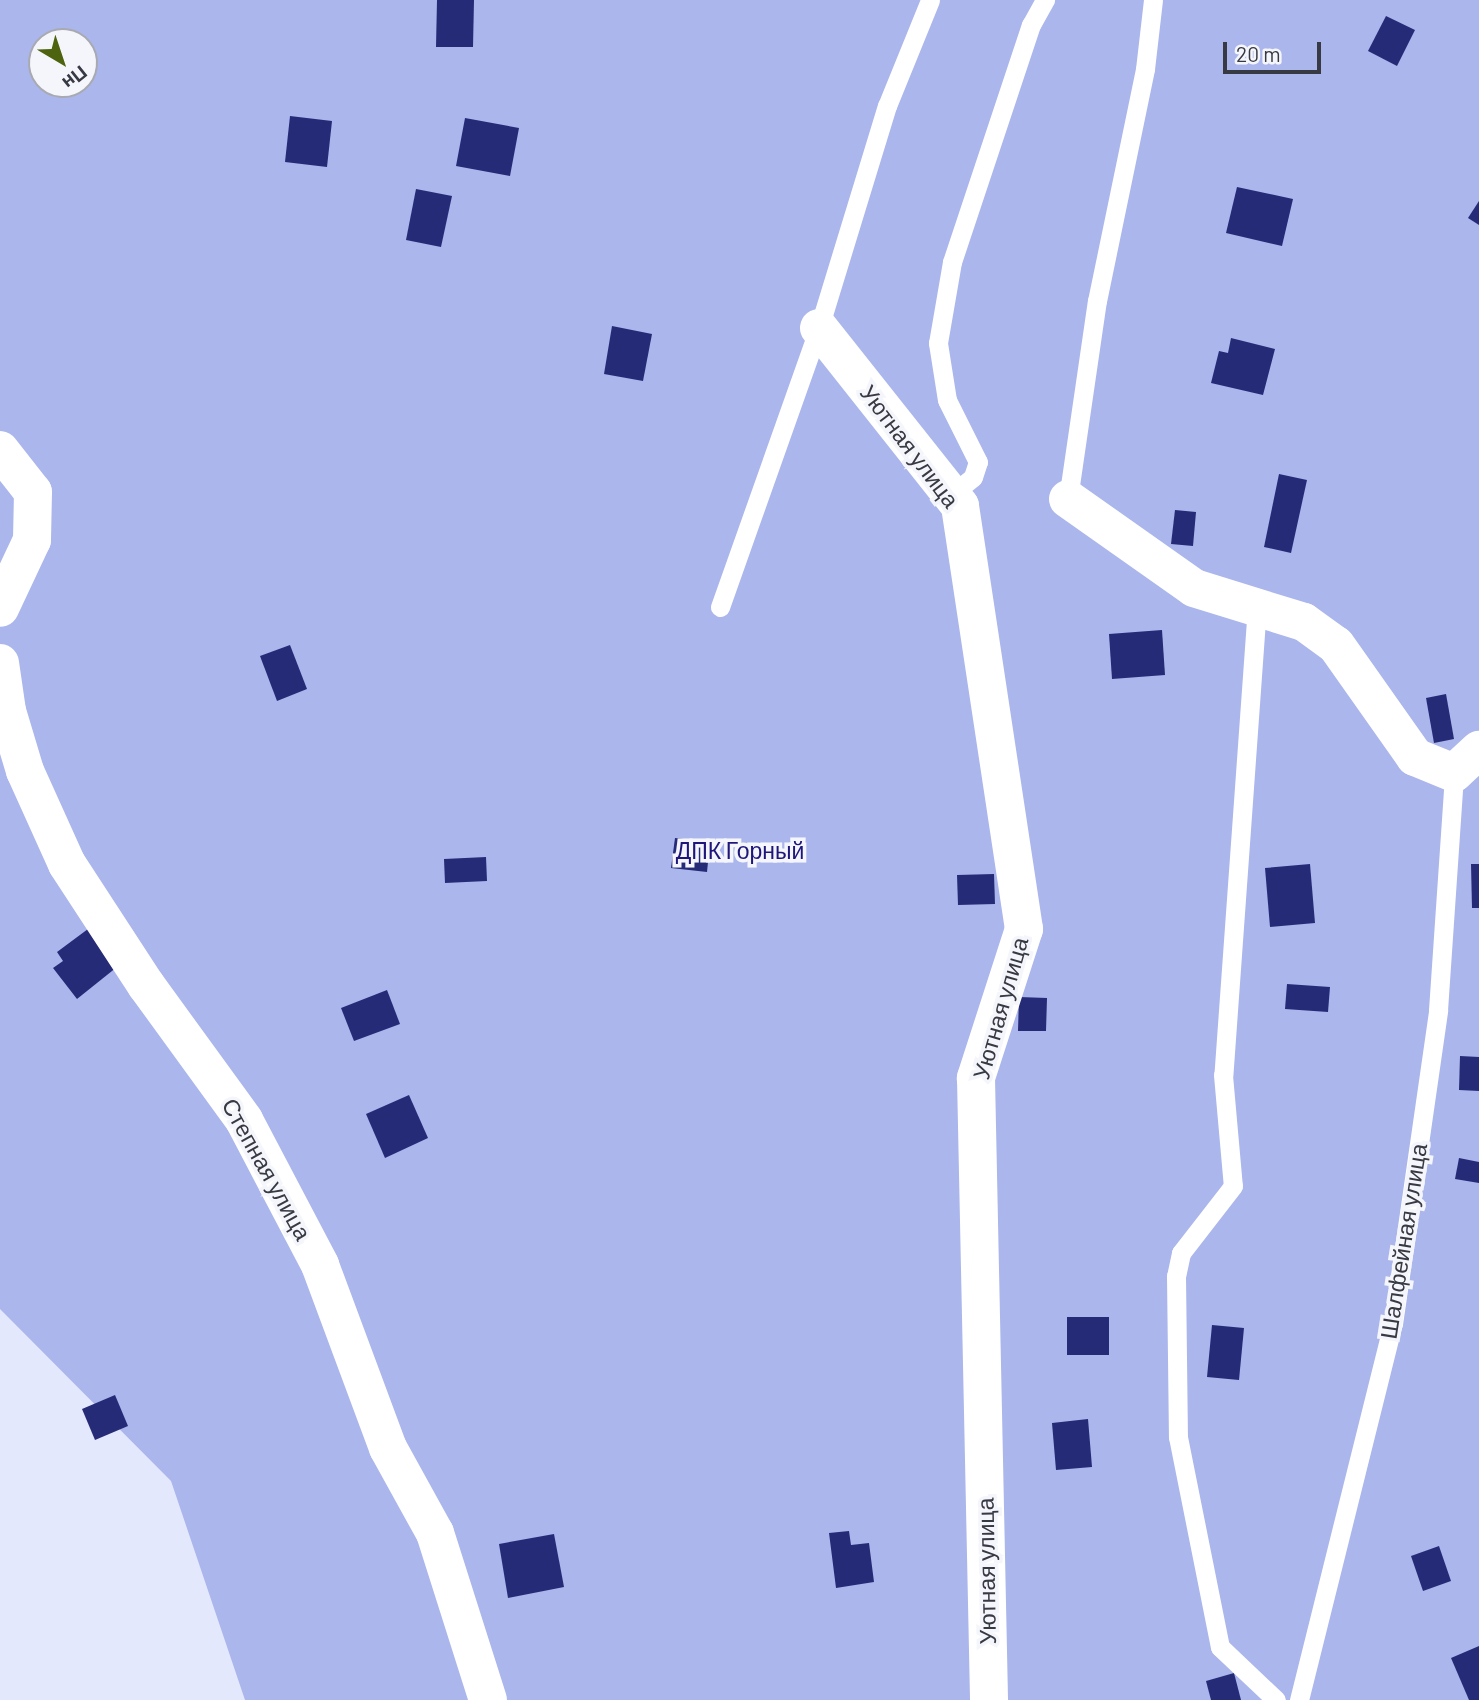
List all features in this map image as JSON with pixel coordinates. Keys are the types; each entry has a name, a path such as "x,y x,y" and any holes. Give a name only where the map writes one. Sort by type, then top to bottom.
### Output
{"street":[{"name":"Уютная улица","path":"819,328 960,506 1024,929 976,1079 989,1700"},
{"path":"0,450 33,492 32,540 0,608"},
{"path":"1068,499 1194,588 1304,622 1336,645 1415,757 1467,762"},
{"name":"Степная улица","path":"0,663 7,711 25,771 67,864 146,985 244,1120 320,1265 388,1448 435,1533 488,1700"}],"lane":[{"path":"720,607 819,328 887,106 930,0"},
{"path":"951,495 973,477 978,462 947,400 937,343 952,262 1031,25 1045,0"},
{"path":"1068,499 1097,301 1145,69 1153,0"},
{"path":"1257,606 1223,1075 1233,1186 1181,1253 1176,1276 1178,1437 1220,1647 1276,1700"},
{"name":"Шалфейная улица","path":"1299,1700 1393,1324 1438,1010 1467,762"}],"green space":[{"name":"ДПК Горный","path":"0,0 1479,0 1479,1700 245,1700 171,1481 0,1309"}],"building":[{"path":"437,0 474,0 473,47 436,47"},
{"path":"1386,16 1415,30 1397,66 1368,51"},
{"path":"290,116 332,121 327,167 285,162"},
{"path":"465,118 519,128 510,176 456,166"},
{"path":"1237,187 1293,199 1282,246 1226,233"},
{"path":"416,189 452,196 441,247 406,240"},
{"path":"1479,201 1479,225 1468,218"},
{"path":"612,326 652,334 643,381 604,374"},
{"path":"1231,338 1275,349 1263,395 1211,383 1219,351 1228,353"},
{"path":"1279,474 1307,480 1291,553 1264,547"},
{"path":"1175,510 1196,512 1193,546 1171,544"},
{"path":"1162,630 1165,675 1112,679 1109,634"},
{"path":"290,645 307,689 277,701 260,656"},
{"path":"1446,694 1454,739 1434,743 1426,698"},
{"path":"675,838 710,842 707,872 671,868"},
{"path":"486,857 487,881 445,883 444,859"},
{"path":"1310,864 1315,923 1270,927 1265,868"},
{"path":"1471,864 1479,864 1479,908 1472,908"},
{"path":"994,874 995,904 958,905 957,875"},
{"path":"88,929 117,967 77,999 53,968 63,961 57,952"},
{"path":"1287,984 1330,987 1328,1012 1285,1009"},
{"path":"387,990 400,1024 354,1041 341,1008"},
{"path":"1019,997 1047,998 1046,1031 1018,1031"},
{"path":"1460,1056 1479,1057 1479,1091 1459,1090"},
{"path":"409,1095 428,1138 385,1158 366,1114"},
{"path":"1459,1158 1479,1162 1479,1183 1455,1179"},
{"path":"1067,1317 1109,1317 1109,1355 1067,1355"},
{"path":"1212,1325 1244,1328 1239,1380 1207,1377"},
{"path":"115,1395 128,1426 95,1440 82,1409"},
{"path":"1088,1419 1092,1467 1056,1470 1052,1423"},
{"path":"849,1531 851,1545 869,1543 874,1582 836,1588 829,1533"},
{"path":"554,1534 564,1587 508,1598 499,1544"},
{"path":"1439,1546 1451,1581 1423,1591 1411,1556"},
{"path":"1479,1646 1479,1700 1469,1700 1451,1658"},
{"path":"1234,1673 1241,1700 1211,1700 1206,1681"}]}
